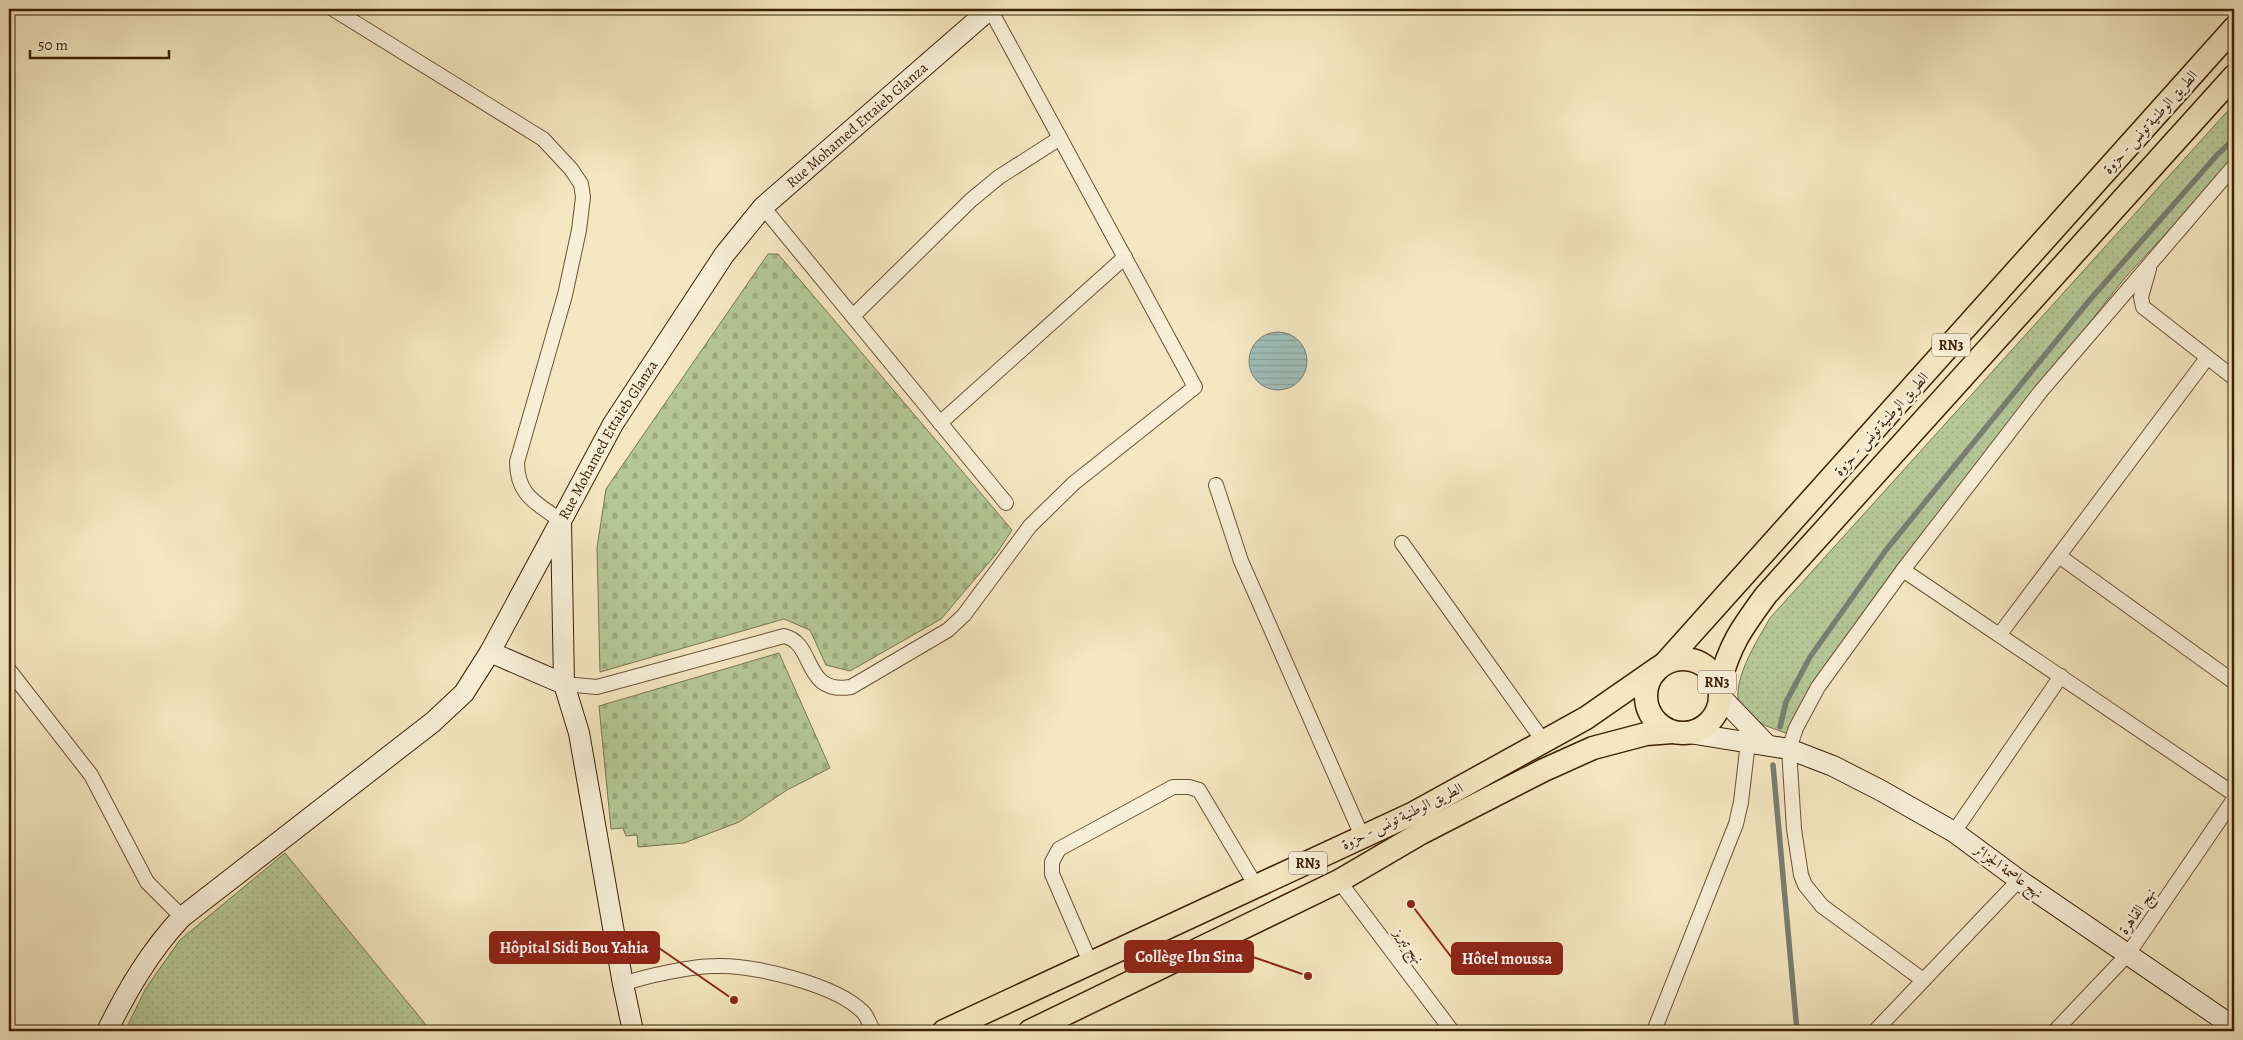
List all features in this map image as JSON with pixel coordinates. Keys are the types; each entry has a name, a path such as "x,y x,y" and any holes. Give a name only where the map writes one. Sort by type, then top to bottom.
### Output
{"main road":[{"name":"الطريق الوطنية تونس - حزوة","path":"1030,1031 1339,881 1418,823 1544,742 1586,718 1662,665 1880,425 2234,28"},
{"name":"الطريق الوطنية تونس - حزوة","path":"1720,690 1728,654 1737,634 1766,595 2234,76"},
{"path":"1880,425 1903,443"},
{"name":"RN3","path":"1679,659 1692,659 1704,665 1713,673 1720,690 1719,706 1711,720 1699,730 1681,732 1654,720 1645,699 1650,677 1662,665 1679,659"},
{"name":"الطريق الوطنية تونس - حزوة","path":"944,1031 1362,836 1418,823 1593,748 1646,734 1681,732"}],"street":[{"path":"107,1031 142,966 162,938 182,917 433,722 464,693 490,652 561,521 530,498 522,488 517,478 517,462 565,295 579,230 583,197 581,184 571,169 544,139 333,9"},
{"path":"490,652 564,684 597,687 784,636 798,643 815,675 822,682 841,688 859,682 948,630 964,615 1030,526 1055,501 1074,483 1195,387 990,9"},
{"name":"Rue Mohamed Ettaieb Glanza","path":"633,1031 579,732 564,684 561,521 614,424 724,255 763,207 990,9"},
{"path":"853,316 971,200 999,177 1060,138"},
{"path":"1923,980 1822,906 1805,885 1801,875 1794,829 1790,749 1796,728 1818,687 1902,570 2041,391 2234,166"},
{"path":"763,207 1006,503"},
{"path":"940,423 1125,257"},
{"path":"2150,263 2141,297 2143,307 2234,378"},
{"path":"2000,634 2207,358"},
{"path":"1216,485 1241,561 1362,836"},
{"path":"1402,543 1544,742"},
{"path":"2059,556 2234,682"},
{"path":"1902,570 2000,634 2234,794"},
{"path":"9,670 91,775 147,882 182,917"},
{"path":"1954,832 2062,676"},
{"path":"1720,690 1768,745"},
{"name":"نهج عاصمة الجزائر","path":"1681,732 1790,749 1832,766 1954,832 2019,880 2234,1027"},
{"path":"1654,1031 1736,824 1742,802 1748,742"},
{"path":"1090,962 1052,874 1052,862 1059,849 1173,787 1189,787 1199,790 1256,886"},
{"name":"نهج القاهرة","path":"2055,1031 2128,954 2234,799"},
{"path":"1875,1031 2019,880"},
{"name":"نهج تبريز","path":"1339,881 1452,1031"},
{"path":"623,984 639,978 715,966 760,970 800,980 850,1001 864,1013 872,1028"}],"green space":[{"path":"2234,104 2234,159 2124,279 1895,568 1816,682 1791,735 1759,723 1747,716 1739,702 1738,690 1741,677 1752,650 1770,618"},
{"path":"768,254 778,254 1012,530 997,553 941,619 850,671 826,665 810,630 784,619 600,672 597,548 606,489"},
{"path":"779,653 830,768 787,790 739,822 684,843 638,847 637,835 626,836 623,828 611,829 599,706"},
{"path":"285,853 431,1031 125,1031 146,988 180,940"}],"water":[{"path":"1278,332 1289,334 1302,345 1307,361 1305,372 1294,385 1278,390 1267,388 1254,377 1249,361 1251,350 1262,337"}],"waterway":[{"path":"1780,727 1786,702 1810,657 1886,550 2088,302 2217,155 2234,139"},
{"path":"1773,765 1797,1031"}],"place":[{"name":"Hôtel moussa","path":"1411,904"},
{"name":"Collège Ibn Sina","path":"1308,976"},
{"name":"Hôpital Sidi Bou Yahia","path":"734,1000"}]}
